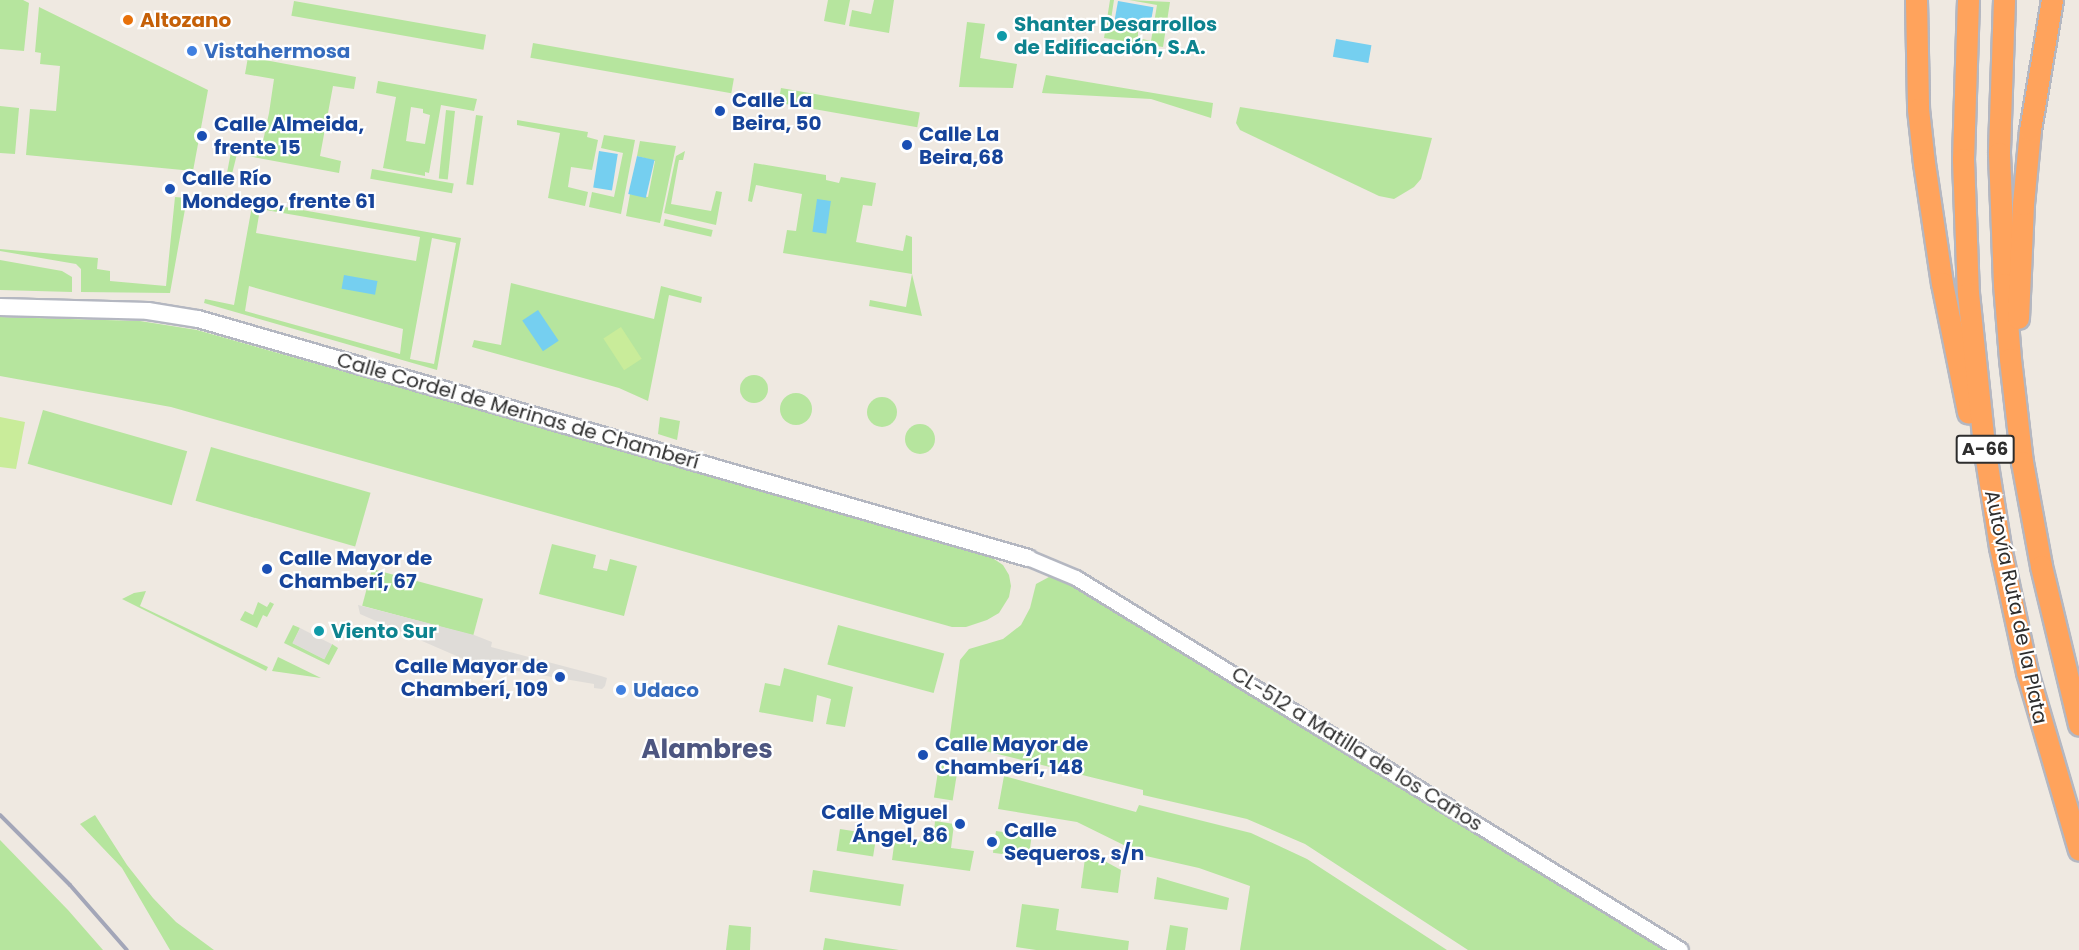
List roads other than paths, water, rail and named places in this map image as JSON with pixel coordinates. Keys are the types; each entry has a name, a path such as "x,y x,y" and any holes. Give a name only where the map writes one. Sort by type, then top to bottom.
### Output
{"highway":[{"path":"1916,0 1918,109 1932,227 1996,564 2027,672"},
{"name":"Autovía Ruta de la Plata","path":"1968,0 1963,159 1968,293 1986,457 2000,547 2027,672 2079,850"},
{"name":"Autovía Ruta de la Plata","path":"2004,0 1999,153 2010,359 2022,462 2041,566 2079,724"},
{"path":"2052,0 2030,130 2023,204 2018,324 2027,423 2040,512 2079,713"}],"main road":[{"name":"Calle Cordel de Merinas de Chamberí","path":"0,307 148,311 198,320 1028,558"}],"street":[{"name":"CL-512 a Matilla de los Caños","path":"1028,558 1076,578 1681,950"}],"water":[{"path":"1118,1 1153,7 1150,29 1114,23"},
{"path":"1336,39 1371,45 1368,63 1333,57"},
{"path":"599,151 618,154 612,191 593,188"},
{"path":"637,156 655,160 646,198 628,194"},
{"path":"817,199 831,201 826,234 812,232"},
{"path":"344,275 377,281 375,295 342,289"},
{"path":"538,310 559,341 543,351 522,321"}],"railway":[{"path":"0,815 70,885 127,950"}],"place":[{"name":"Altozano","path":"128,20"},
{"name":"Shanter Desarrollos de Edificación, S.A.","path":"1002,36"},
{"name":"Vistahermosa","path":"192,51"},
{"name":"Calle La Beira, 50","path":"720,111"},
{"name":"Calle Almeida, frente 15","path":"202,136"},
{"name":"Calle La Beira,68","path":"907,145"},
{"name":"Calle Río Mondego, frente 61","path":"170,189"},
{"name":"Calle Mayor de Chamberí, 67","path":"267,569"},
{"name":"Viento Sur","path":"319,631"},
{"name":"Calle Mayor de Chamberí, 109","path":"560,677"},
{"name":"Udaco","path":"621,690"},
{"name":"Calle Mayor de Chamberí, 148","path":"923,755"},
{"name":"Calle Miguel Ángel, 86","path":"960,824"},
{"name":"Calle Sequeros, s/n","path":"992,842"}],"district":[{"name":"Alambres","path":"707,750"}]}
